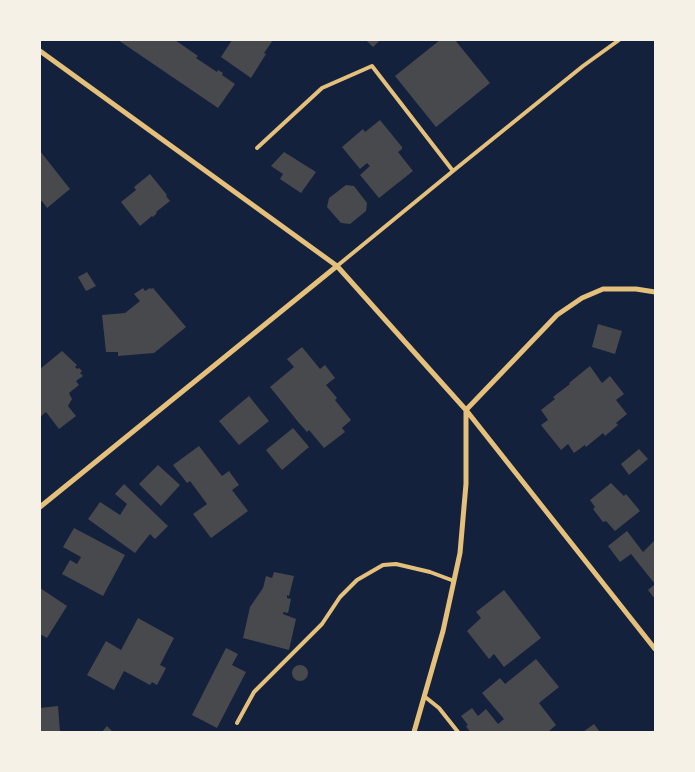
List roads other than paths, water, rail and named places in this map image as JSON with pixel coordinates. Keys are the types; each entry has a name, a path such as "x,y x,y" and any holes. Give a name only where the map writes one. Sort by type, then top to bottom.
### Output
{"street":[{"path":"40,51 338,266 466,410 655,649"},
{"path":"40,507 338,266"},
{"path":"414,732 443,631 460,554 466,484 466,410 557,315 582,298 603,289 636,289 655,292"}],"lane":[{"path":"338,266 361,245 453,171 619,40"},
{"path":"257,148 322,88 372,66 453,171"},
{"path":"237,723 254,692 322,624 340,598 357,580 383,565 396,564 430,572 454,581"},
{"path":"424,696 439,708 458,732"}]}
